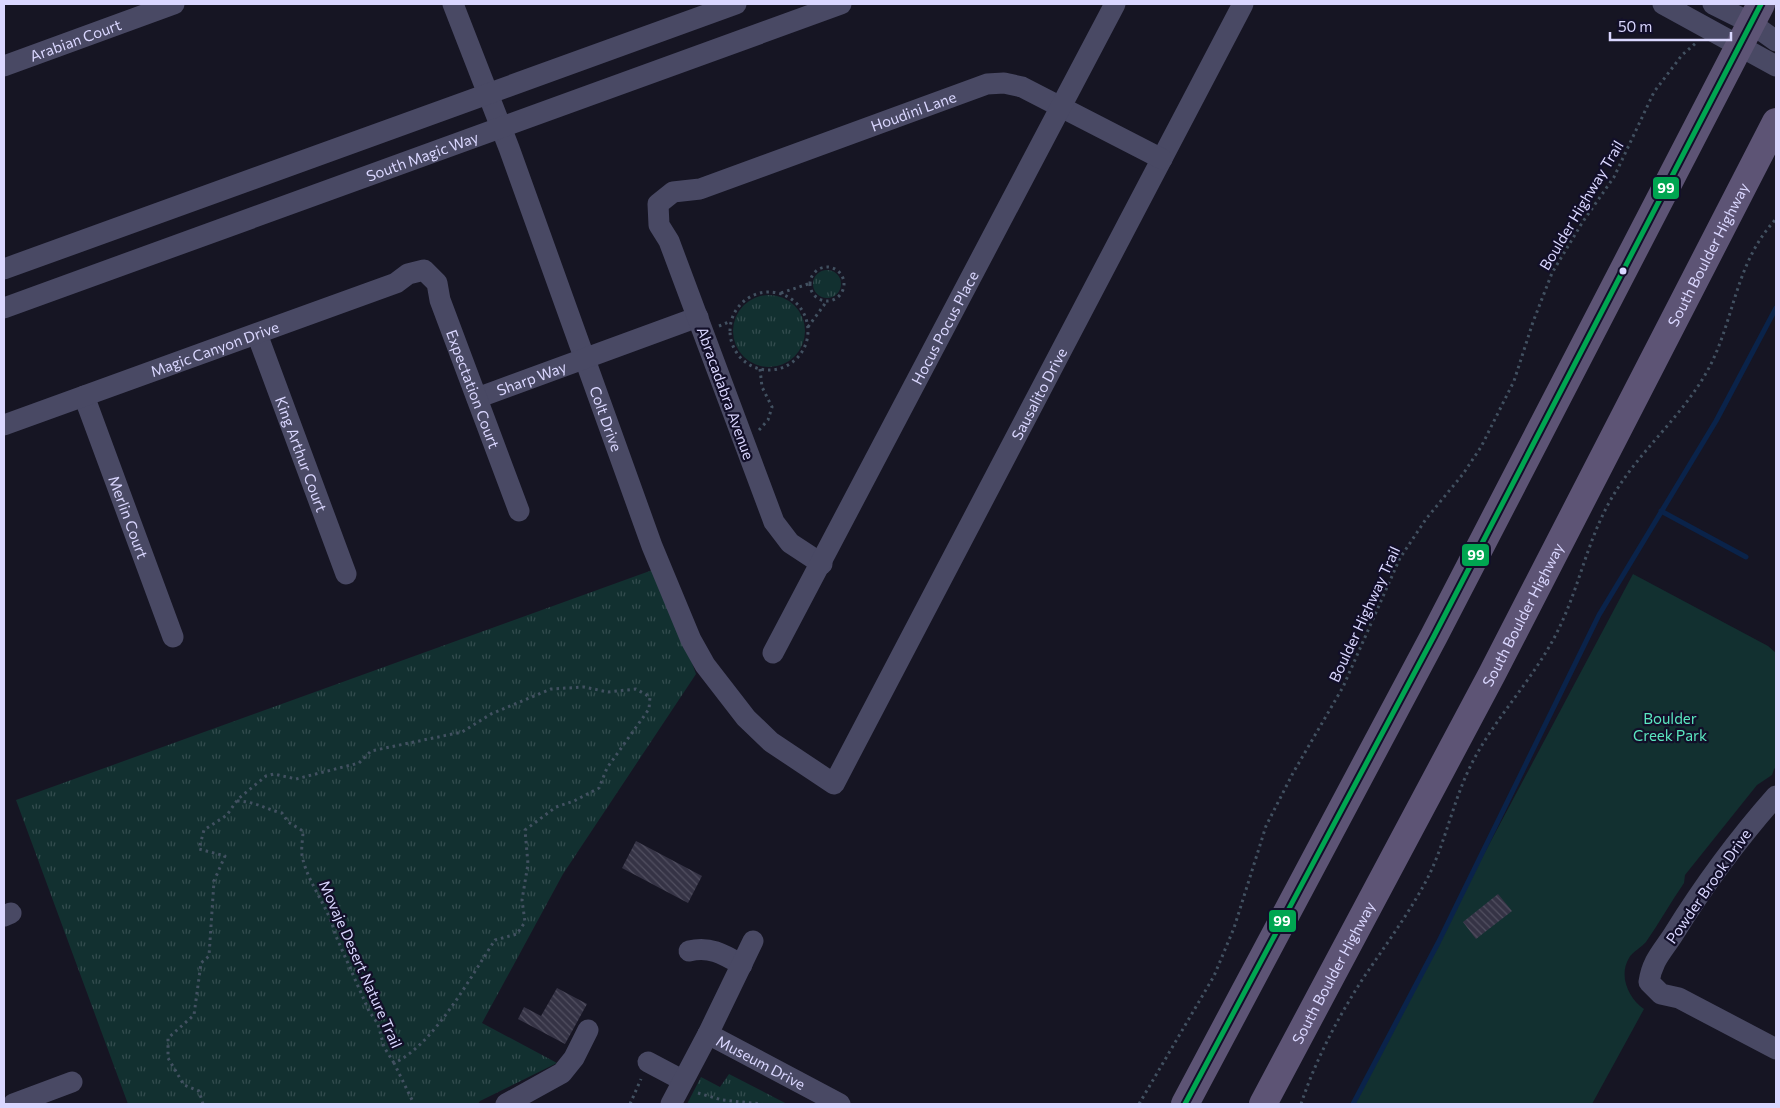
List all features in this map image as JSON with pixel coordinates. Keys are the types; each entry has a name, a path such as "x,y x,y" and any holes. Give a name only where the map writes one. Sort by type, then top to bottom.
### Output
{"main road":[{"path":"1185,1104 1434,636 1750,24"},
{"name":"South Boulder Highway","path":"1263,1104 1487,682 1776,122"}],"street":[{"name":"Arabian Court","path":"4,66 174,4"},
{"name":"Colt Drive","path":"453,4 501,128 652,546 688,632 705,665 746,718 771,742 834,784"},
{"path":"4,269 736,4"},
{"name":"South Magic Way","path":"4,308 841,4"},
{"name":"Hocus Pocus Place","path":"774,653 1114,4"},
{"name":"Sausalito Drive","path":"834,784 1243,4"},
{"path":"1663,4 1750,24 1776,66"},
{"path":"1713,4 1776,41"},
{"name":"Houdini Lane","path":"658,204 673,192 700,189 987,84 1004,83 1022,86 1162,159"},
{"name":"Abracadabra Avenue","path":"658,204 659,225 670,241 774,522 790,543 822,564"},
{"name":"Magic Canyon Drive","path":"4,425 396,284 408,274 424,270"},
{"name":"Expectation Court","path":"424,270 437,283 440,300 519,512"},
{"name":"Sharp Way","path":"477,398 698,317"},
{"name":"King Arthur Court","path":"257,334 346,574"},
{"name":"Merlin Court","path":"84,396 173,636"},
{"name":"Powder Brook Drive","path":"1776,796 1750,825 1698,896 1652,965 1649,982 1660,994 1679,998 1776,1049"},
{"path":"671,1104 708,1034 753,941"},
{"path":"689,951 703,948 720,953 742,965"},
{"path":"506,1104 562,1073 569,1066 588,1030"},
{"name":"Museum Drive","path":"708,1034 840,1104"},
{"path":"648,1062 682,1080"},
{"path":"13,1104 72,1082"}],"path":[{"name":"Boulder Highway Trail","path":"1139,1104 1214,976 1234,928 1266,826 1293,773 1343,687 1400,558 1426,519 1463,474 1481,447 1514,381 1533,322 1552,273 1578,229 1614,177 1654,92 1682,55 1695,46"},
{"path":"1301,1104 1311,1074 1344,1010 1413,906 1428,878 1471,764 1490,731 1538,665 1562,623 1601,516 1624,476 1686,402 1704,376 1719,346 1744,268 1757,244 1776,219"},
{"path":"832,268 838,271 844,283 844,289 834,300 827,301 817,298 812,292 811,283 814,274 818,270 832,268"},
{"path":"780,294 811,283"},
{"path":"767,292 780,294 791,299 799,306 808,328 806,345 796,360 781,368 760,369 748,364 736,351 730,332 731,321 737,308 750,297 767,292"},
{"path":"808,328 817,318 827,301"},
{"path":"718,326 731,321"},
{"path":"756,432 768,420 772,407 762,387 760,369"},
{"name":"Movaje Desert Nature Trail","path":"204,1104 199,1091 184,1085 168,1058 168,1038 194,1015 201,963 210,956 214,881 225,856 199,849 204,830 227,815 236,801 266,776 274,774 296,779 359,763 371,751 462,732 492,714 551,689 584,687 608,692 636,689 650,697 650,710 608,768 599,788 574,801 556,807 525,830 528,864 522,900 525,922 517,934 495,940 439,1025 402,1060 394,1063"},
{"name":"Movaje Desert Nature Trail","path":"236,801 253,801 259,807 282,813 288,822 303,831 302,855 312,882 332,921 335,934 369,1011 378,1024 384,1048 394,1063 414,1104"},
{"path":"630,1104 648,1062"},
{"path":"694,1099 698,1092 722,1100 762,1104"}],"green space":[{"path":"827,270 837,274 841,284 837,294 827,298 817,294 813,284 817,274"},
{"path":"769,295 789,301 799,311 805,331 799,351 789,361 769,367 749,361 739,351 733,331 739,311 749,301"},
{"path":"658,568 696,674 563,874 482,1023 557,1063 480,1101 478,1104 128,1104 16,800"},
{"name":"Boulder Creek Park","path":"1633,574 1768,646 1776,653 1776,767 1772,775 1757,785 1685,875 1684,883 1646,942 1629,958 1625,972 1627,986 1634,999 1644,1009 1592,1104 1351,1104"},
{"path":"729,1074 787,1104 687,1104 701,1077 720,1087"}],"building":[{"path":"636,841 702,876 688,903 622,868"},
{"path":"1498,894 1512,911 1476,939 1463,922"},
{"path":"557,988 587,1004 565,1044 518,1019 524,1007 541,1016"}],"waterway":[{"path":"1353,1104 1438,943 1599,615 1716,421 1776,308"},
{"path":"1661,511 1746,557"}],"transit line":[{"name":"99","path":"1185,1104 1434,636 1761,4"}]}
